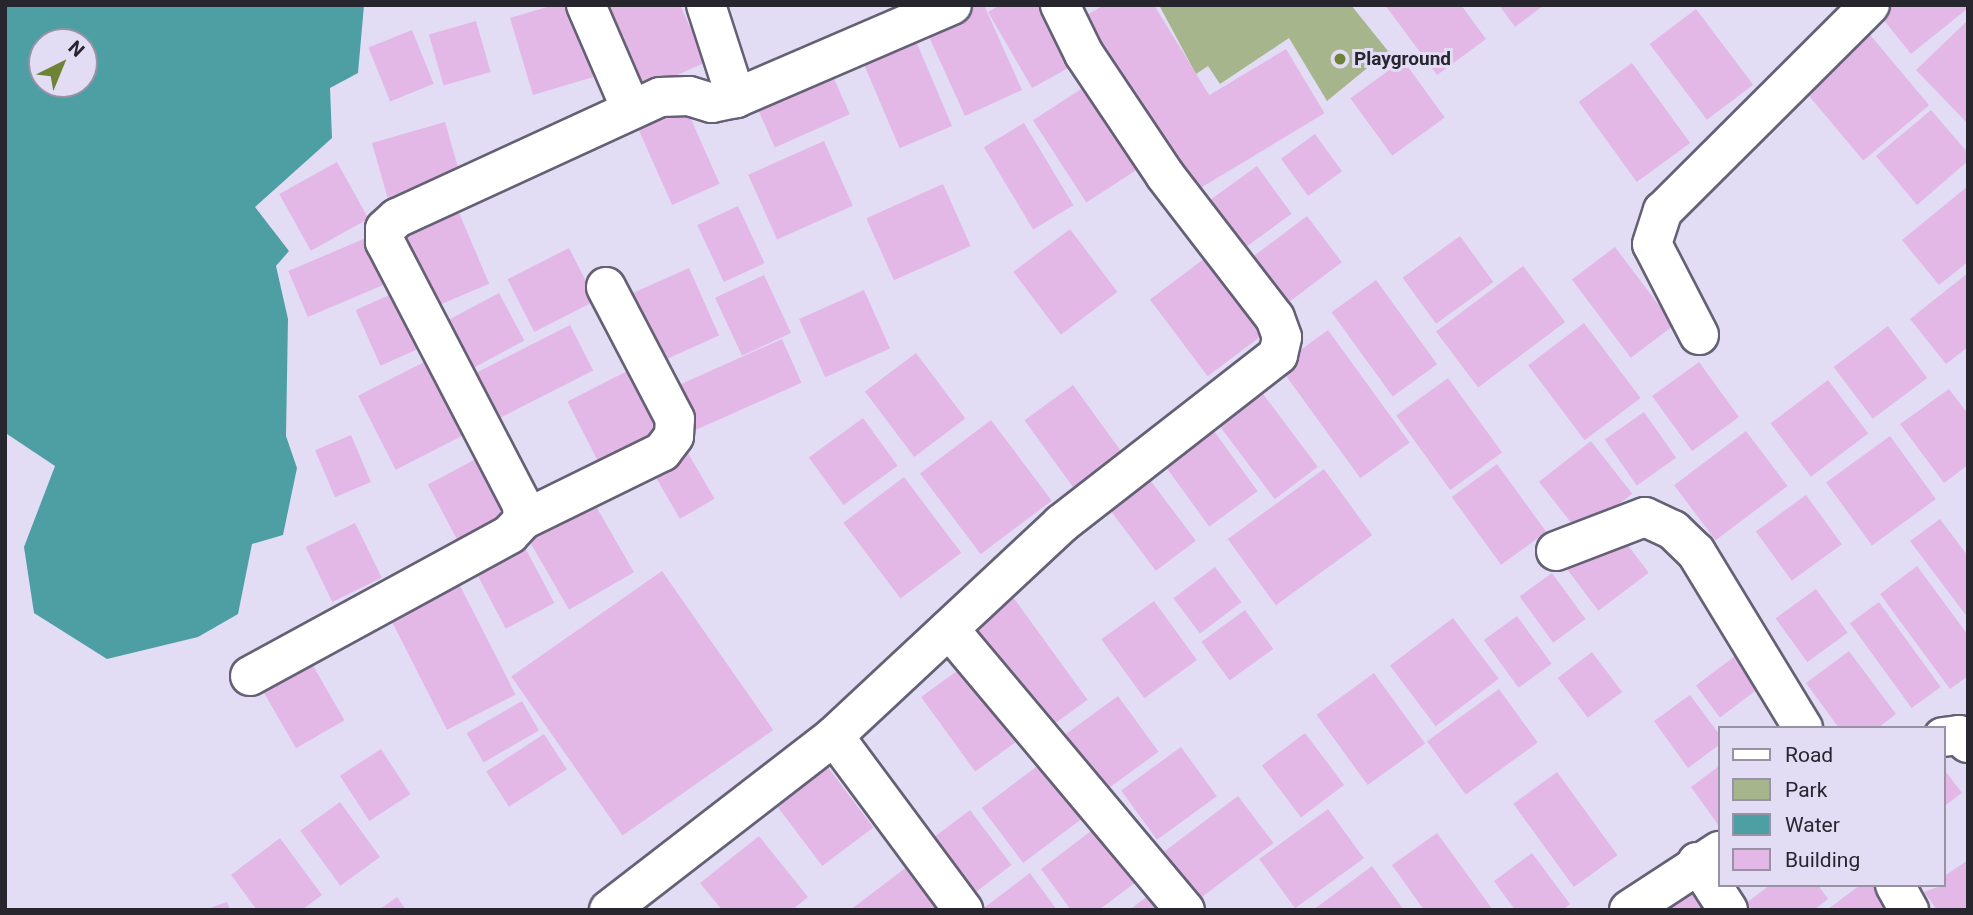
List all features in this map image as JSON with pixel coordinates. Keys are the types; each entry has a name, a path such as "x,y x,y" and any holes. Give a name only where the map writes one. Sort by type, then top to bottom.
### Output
{"street":[{"path":"586,5 631,109"},
{"path":"706,5 737,98"},
{"path":"523,520 522,505 391,254 385,229 397,218 660,97 689,96 712,103 737,98 952,5"},
{"path":"609,910 834,736 1061,524 1278,355 1282,337 1275,318 1165,175 1084,54 1060,5"},
{"path":"1699,335 1652,244 1663,211 1870,5"},
{"path":"250,676 510,534 523,520 662,452 674,436 676,419 606,287"},
{"path":"1556,551 1645,517 1673,530 1696,552 1801,726"},
{"path":"949,629 1185,910"},
{"path":"1945,737 1959,735 1968,743"},
{"path":"834,736 963,910"},
{"path":"1629,910 1708,856 1717,880"},
{"path":"1719,887 1728,910"},
{"path":"1896,887 1909,910"}],"green space":[{"name":"Playground","path":"1159,5 1351,5 1388,51 1327,101 1289,38 1220,84 1208,66 1196,74"}],"water":[{"path":"5,5 364,5 358,73 330,88 332,138 255,207 289,251 276,266 288,319 286,436 297,468 283,535 252,544 238,614 198,637 107,659 34,613 24,547 55,466 7,434"}],"building":[{"path":"554,5 579,5 600,75 533,95 510,18"},
{"path":"606,5 680,5 706,62 642,91"},
{"path":"971,5 984,5 1022,90 965,116 924,26"},
{"path":"1000,5 1052,5 1083,60 1032,88 988,12"},
{"path":"1104,5 1154,5 1211,98 1150,142 1070,25"},
{"path":"1385,5 1461,5 1486,39 1437,75"},
{"path":"1499,5 1544,5 1515,27"},
{"path":"1876,5 1964,5 1967,9 1911,54 1874,8"},
{"path":"1696,9 1753,85 1707,120 1650,44"},
{"path":"1968,20 1968,124 1916,70"},
{"path":"476,21 491,72 444,85 429,35"},
{"path":"1861,24 1929,105 1863,160 1795,79"},
{"path":"412,30 434,84 390,101 368,48"},
{"path":"913,34 952,126 900,148 861,56"},
{"path":"1286,49 1325,113 1187,196 1148,132"},
{"path":"1403,60 1445,117 1392,156 1350,98"},
{"path":"827,63 850,114 775,148 752,96"},
{"path":"1632,63 1690,143 1637,182 1579,102"},
{"path":"1095,80 1148,162 1086,202 1033,120"},
{"path":"681,97 720,184 672,205 633,118"},
{"path":"1931,110 1968,153 1968,161 1917,205 1876,156"},
{"path":"445,122 461,178 388,199 372,143"},
{"path":"1024,123 1073,205 1033,229 984,147"},
{"path":"1315,134 1342,171 1308,196 1281,159"},
{"path":"824,141 853,206 777,240 748,175"},
{"path":"337,162 369,219 311,251 279,194"},
{"path":"1257,166 1292,214 1243,249 1208,201"},
{"path":"943,184 971,246 894,280 866,218"},
{"path":"1968,186 1968,262 1939,285 1902,240"},
{"path":"454,201 489,284 423,312 388,229"},
{"path":"738,206 765,263 724,282 697,225"},
{"path":"1307,216 1342,262 1287,304 1252,258"},
{"path":"1070,229 1118,292 1061,335 1013,272"},
{"path":"373,235 393,281 308,317 288,271"},
{"path":"1460,236 1494,282 1436,324 1403,278"},
{"path":"1615,247 1674,325 1631,358 1572,279"},
{"path":"569,248 596,301 534,332 508,279"},
{"path":"1209,255 1267,332 1208,376 1150,300"},
{"path":"1523,266 1565,322 1478,388 1436,332"},
{"path":"689,268 719,336 653,365 623,297"},
{"path":"1968,273 1968,347 1946,364 1910,319"},
{"path":"764,275 791,333 742,356 715,298"},
{"path":"1376,280 1437,364 1393,396 1332,312"},
{"path":"405,288 430,344 380,366 356,310"},
{"path":"864,290 890,348 825,377 799,319"},
{"path":"499,293 524,341 466,372 441,324"},
{"path":"1584,323 1641,398 1585,440 1528,365"},
{"path":"570,325 593,370 487,424 464,379"},
{"path":"1888,326 1927,378 1873,419 1834,367"},
{"path":"1328,330 1410,442 1360,478 1279,366"},
{"path":"782,339 802,383 696,430 676,386"},
{"path":"916,353 965,418 914,457 865,392"},
{"path":"432,358 470,432 396,470 358,396"},
{"path":"1699,362 1739,417 1692,451 1652,396"},
{"path":"637,366 671,433 602,468 568,401"},
{"path":"1448,378 1502,452 1450,490 1396,416"},
{"path":"1828,380 1868,434 1811,477 1770,423"},
{"path":"1254,382 1318,467 1275,499 1211,414"},
{"path":"1073,385 1122,453 1074,488 1024,420"},
{"path":"1949,389 1968,414 1968,465 1944,483 1900,424"},
{"path":"1644,412 1676,458 1637,485 1605,440"},
{"path":"863,418 898,466 843,505 809,457"},
{"path":"991,420 1052,501 981,554 920,474"},
{"path":"1206,420 1258,491 1209,526 1157,455"},
{"path":"1746,431 1788,486 1716,540 1674,485"},
{"path":"351,435 371,482 335,497 315,450"},
{"path":"1890,436 1936,499 1872,546 1826,482"},
{"path":"1591,441 1632,494 1580,534 1539,482"},
{"path":"684,446 714,499 680,519 649,466"},
{"path":"487,453 519,514 460,545 428,484"},
{"path":"1497,464 1546,532 1501,565 1452,497"},
{"path":"1141,468 1196,541 1156,571 1101,498"},
{"path":"1324,469 1372,535 1276,605 1228,539"},
{"path":"904,477 961,553 900,599 843,523"},
{"path":"1806,495 1842,544 1792,581 1756,531"},
{"path":"590,496 634,572 569,610 525,534"},
{"path":"1940,519 1968,556 1968,618 1910,541"},
{"path":"355,523 382,578 332,602 306,547"},
{"path":"1618,532 1649,573 1598,611 1568,570"},
{"path":"522,542 554,603 506,629 473,568"},
{"path":"1917,566 1968,635 1968,676 1950,689 1880,594"},
{"path":"1215,567 1241,602 1200,633 1173,598"},
{"path":"452,570 516,695 447,730 383,605"},
{"path":"662,571 773,730 623,835 511,677"},
{"path":"1552,573 1586,619 1553,643 1520,597"},
{"path":"1816,589 1848,633 1807,662 1776,618"},
{"path":"1010,593 1088,700 1046,730 968,624"},
{"path":"1154,601 1197,660 1144,698 1101,639"},
{"path":"1879,602 1941,687 1912,708 1850,623"},
{"path":"1245,610 1273,649 1230,681 1201,642"},
{"path":"1517,616 1552,664 1519,688 1484,640"},
{"path":"1453,618 1499,679 1436,726 1390,666"},
{"path":"1849,651 1896,714 1881,726 1838,726 1806,683"},
{"path":"1592,652 1622,692 1588,718 1558,678"},
{"path":"1739,653 1763,685 1720,717 1696,685"},
{"path":"308,657 344,720 296,748 260,685"},
{"path":"968,663 1022,737 975,772 921,697"},
{"path":"1374,673 1425,743 1368,785 1317,715"},
{"path":"1499,689 1538,742 1466,795 1427,741"},
{"path":"1690,695 1717,731 1717,746 1688,768 1654,721"},
{"path":"1118,696 1159,752 1099,795 1059,739"},
{"path":"522,701 539,730 484,762 467,733"},
{"path":"1305,733 1344,785 1301,817 1262,765"},
{"path":"544,734 567,769 509,807 486,772"},
{"path":"1181,747 1217,796 1157,840 1121,790"},
{"path":"381,749 410,794 369,821 340,776"},
{"path":"1048,758 1090,813 1023,863 982,808"},
{"path":"824,762 873,827 822,866 773,801"},
{"path":"1717,768 1717,823 1691,787"},
{"path":"1945,771 1962,793 1945,806"},
{"path":"1557,772 1618,855 1574,887 1513,804"},
{"path":"1238,796 1274,843 1199,899 1164,852"},
{"path":"340,802 380,857 340,886 300,831"},
{"path":"1328,809 1364,858 1295,908 1259,859"},
{"path":"970,810 1012,865 968,898 927,842"},
{"path":"1104,821 1144,876 1099,910 1071,910 1041,869"},
{"path":"1437,833 1493,910 1424,910 1392,865"},
{"path":"759,836 808,897 792,910 722,910 700,883"},
{"path":"280,838 322,895 302,910 257,910 231,875"},
{"path":"1532,853 1570,904 1563,910 1515,910 1494,881"},
{"path":"1968,860 1968,910 1937,910 1924,892 1945,887 1945,876"},
{"path":"908,866 940,910 850,910"},
{"path":"1372,866 1404,910 1313,910"},
{"path":"1030,873 1057,910 981,910"},
{"path":"1691,874 1718,910 1641,910"},
{"path":"1767,887 1819,887 1828,899 1814,910 1737,910"},
{"path":"1857,887 1874,887 1891,910 1827,910"},
{"path":"1156,890 1170,910 1129,910"},
{"path":"397,897 406,910 379,910"},
{"path":"227,902 230,910 207,910 207,909"}],"place":[{"name":"Playground","path":"1340,59"}]}
